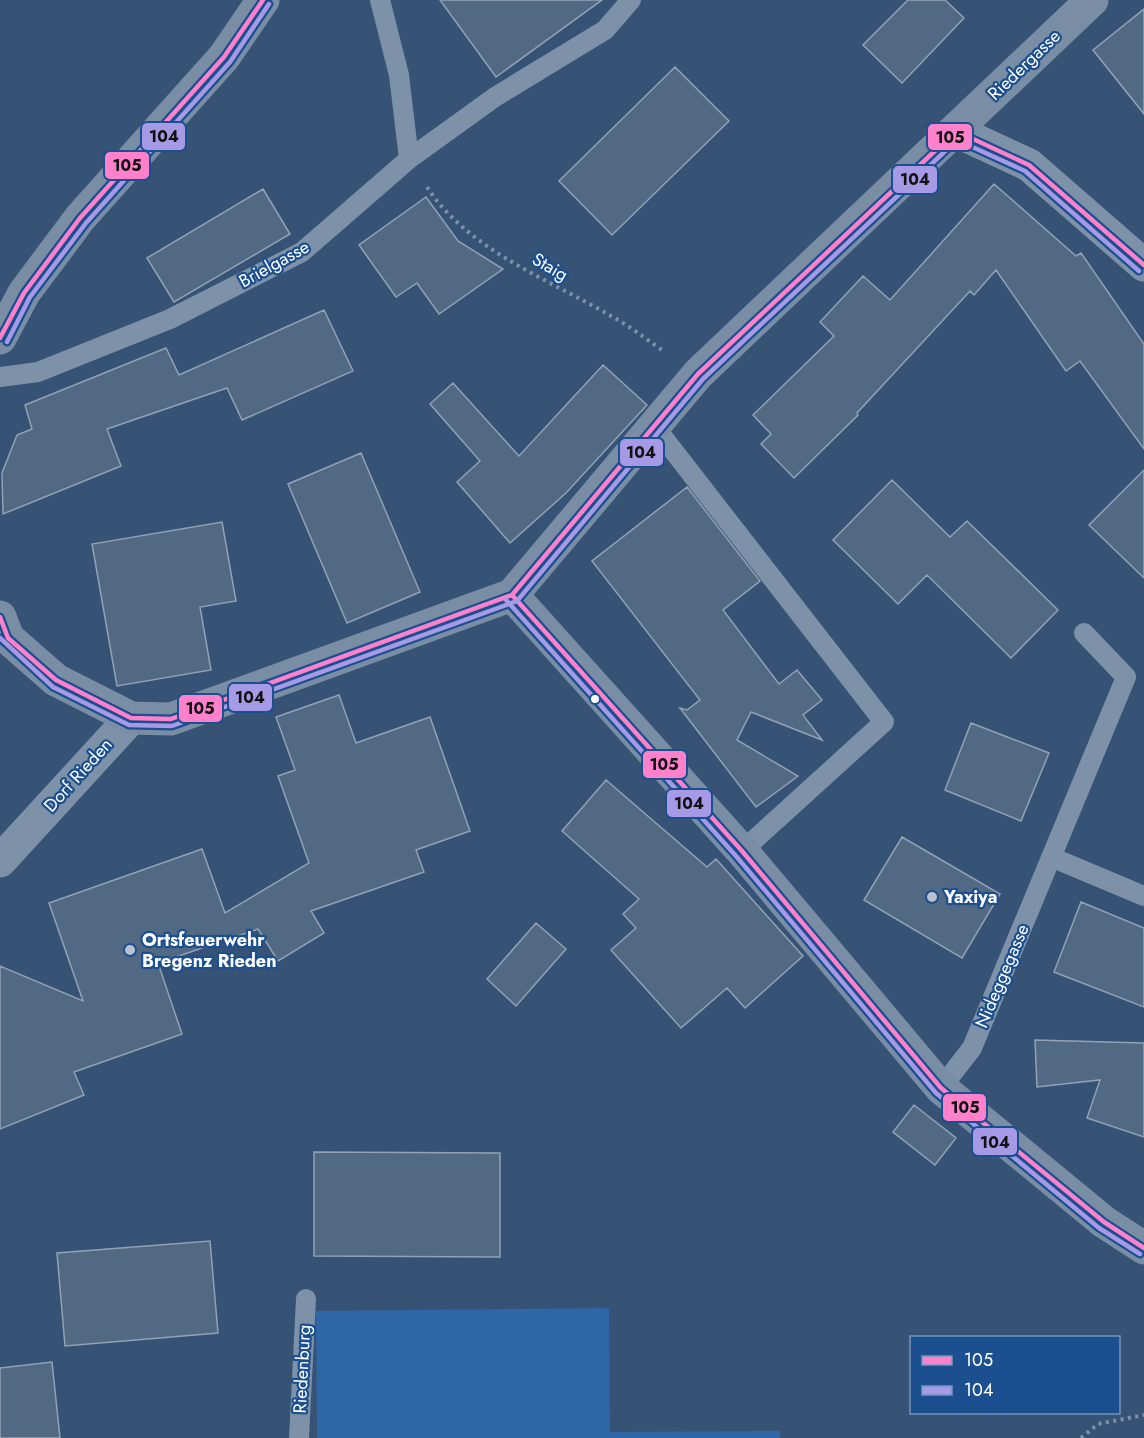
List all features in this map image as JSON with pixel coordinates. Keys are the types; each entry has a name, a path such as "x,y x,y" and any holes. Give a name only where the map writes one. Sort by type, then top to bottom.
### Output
{"street":[{"path":"0,338 24,293 80,218 224,57 263,0"},
{"name":"Riedergasse","path":"956,131 1092,0"},
{"path":"3,632 56,680 130,718 171,719 512,595 698,374 956,131 1029,165 1144,265"},
{"path":"512,595 742,851 941,1088 1104,1222 1144,1248"},
{"name":"Dorf Rieden","path":"0,861 130,718"}],"lane":[{"path":"380,0 399,75 409,159"},
{"name":"Brielgasse","path":"0,377 38,372 170,319 302,252 409,159 495,98 605,30 631,0"},
{"path":"655,427 884,722 742,851"},
{"name":"Nideggegasse","path":"941,1088 972,1048 1126,677 1084,633"},
{"path":"1051,857 1144,896"},
{"name":"Riedenburg","path":"299,1438 306,1299"}],"path":[{"name":"Staig","path":"409,159 432,195 472,235 553,285 612,316 698,374"},
{"path":"1081,1438 1098,1424 1144,1415"}],"shaded area":[{"path":"609,1308 610,1432 780,1431 780,1438 317,1438 316,1311"}],"building":[{"path":"440,0 602,0 496,77"},
{"path":"908,0 945,0 964,18 902,83 863,45"},
{"path":"1144,9 1144,114 1093,50"},
{"path":"675,67 729,121 612,235 559,181"},
{"path":"994,184 1076,256 1081,253 1144,344 1144,449 1080,361 1066,371 996,270 974,295 970,291 857,413 858,415 794,478 761,444 771,434 753,415 834,336 820,322 863,276 890,300"},
{"path":"263,189 290,234 174,302 147,258"},
{"path":"426,197 458,241 503,269 439,314 417,283 396,297 359,245"},
{"path":"324,310 353,371 242,420 227,388 107,429 121,466 3,514 2,473 17,435 32,429 25,405 166,348 179,375"},
{"path":"603,365 647,405 566,493 510,543 457,482 480,461 430,404 453,383 519,456"},
{"path":"361,453 420,592 347,623 288,484"},
{"path":"1144,470 1144,578 1089,525"},
{"path":"892,480 950,537 967,521 1058,610 1011,658 927,575 898,604 833,540"},
{"path":"687,487 760,581 723,610 779,684 797,670 822,700 803,715 822,740 751,712 737,740 798,776 756,807 680,708 687,710 700,700 592,561"},
{"path":"222,522 236,601 200,607 211,670 117,686 92,544"},
{"path":"339,695 356,743 430,717 470,831 416,850 424,872 311,911 324,933 278,961 258,929 158,963 182,1034 74,1072 84,1095 0,1129 0,966 83,1001 49,903 202,849 225,913 309,863 278,776 295,770 276,717"},
{"path":"971,723 1049,753 1021,821 945,790"},
{"path":"606,780 707,867 716,859 803,956 745,1008 727,988 681,1028 611,950 636,928 623,914 639,899 562,831"},
{"name":"Yaxiya","path":"902,837 1000,894 962,958 864,900"},
{"path":"1081,902 1144,928 1144,1007 1054,972"},
{"path":"536,923 566,949 516,1006 487,979"},
{"path":"1035,1040 1144,1043 1144,1137 1087,1118 1100,1080 1037,1087"},
{"path":"914,1105 956,1138 935,1165 893,1132"},
{"path":"314,1152 500,1153 500,1257 314,1256"},
{"path":"210,1241 218,1333 65,1346 57,1253"},
{"path":"52,1362 60,1438 0,1438 0,1368"}],"transit line":[{"name":"105","path":"0,338 24,293 80,218 224,57 263,0"},
{"name":"104","path":"7,342 30,297 86,223 230,62 269,4"},
{"name":"105","path":"0,617 8,638 56,680 131,718 171,719 512,595 698,374 956,131 1029,165 1144,265"},
{"name":"104","path":"0,638 53,687 129,725 172,726 517,601 703,379 957,140 1025,171 1139,271"},
{"name":"105","path":"512,595 742,851 941,1088 1104,1222 1144,1248"},
{"name":"104","path":"506,600 736,856 936,1093 1099,1228 1140,1254"}],"place":[{"name":"Yaxiya","path":"932,897"},
{"name":"Ortsfeuerwehr Bregenz Rieden","path":"130,950"}]}
